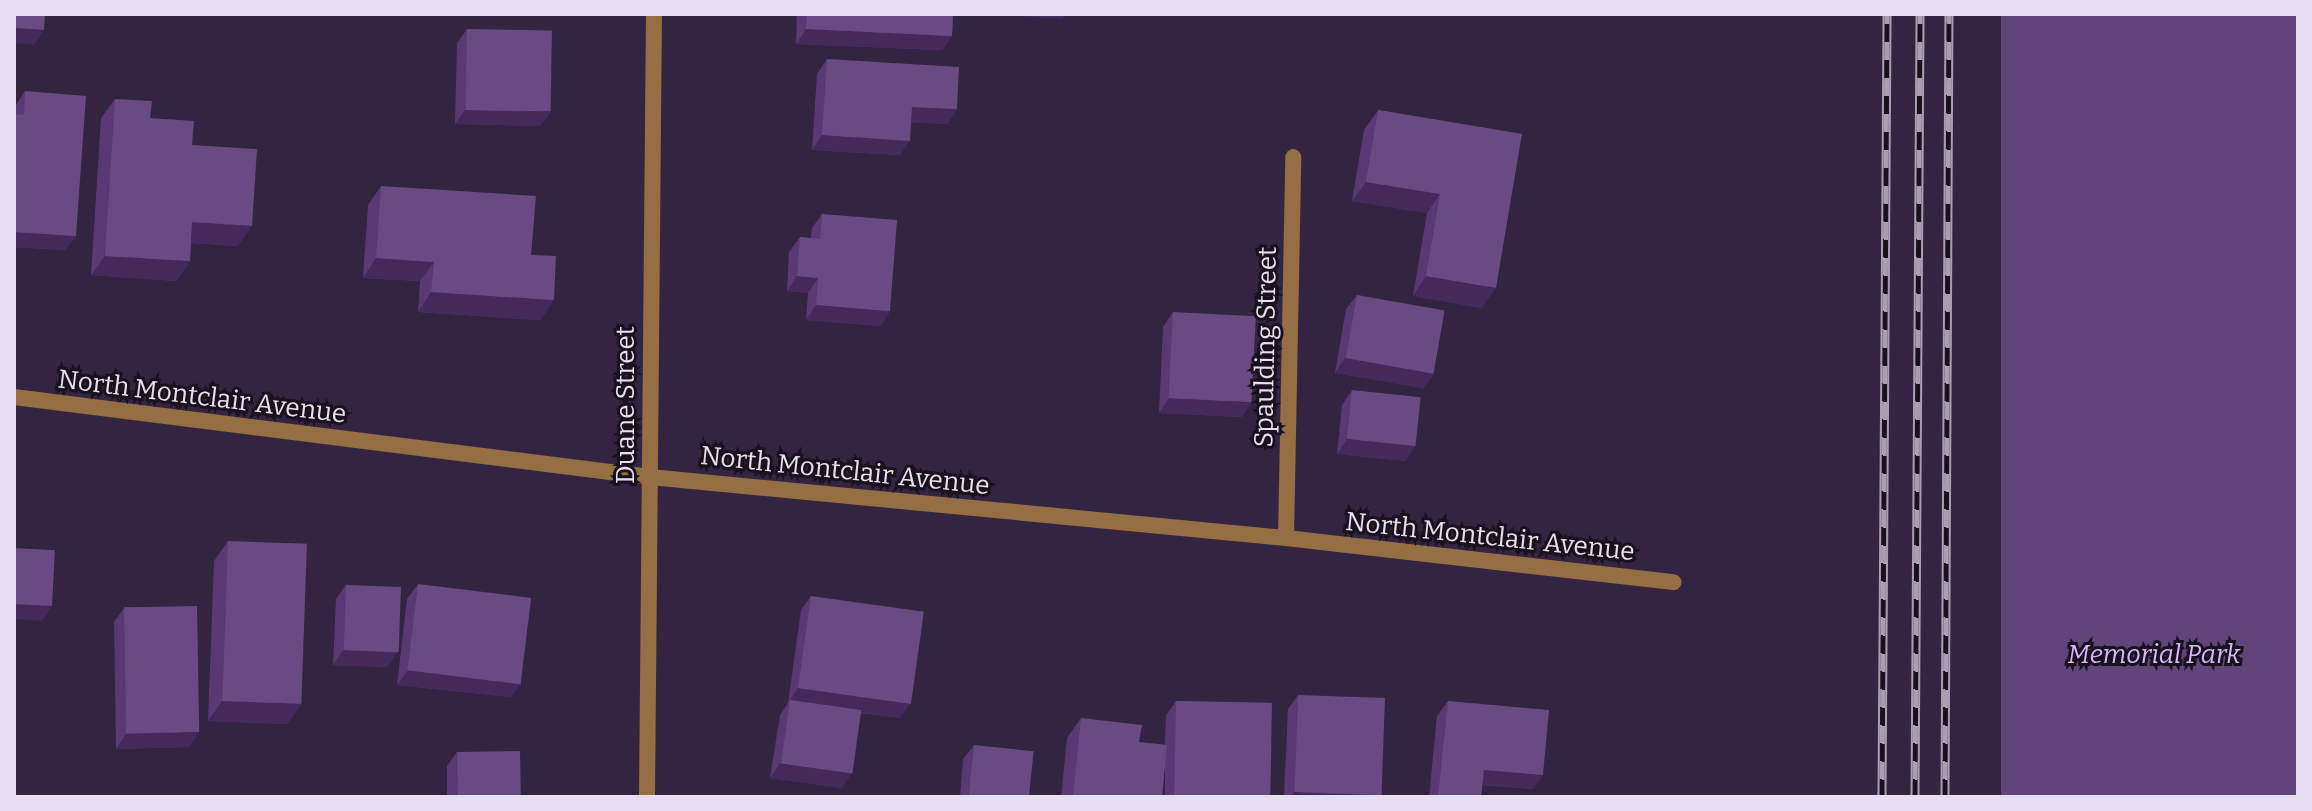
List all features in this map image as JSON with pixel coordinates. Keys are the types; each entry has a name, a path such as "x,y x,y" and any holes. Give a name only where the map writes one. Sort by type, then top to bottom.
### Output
{"street":[{"name":"Duane Street","path":"647,797 654,14"},
{"name":"Spaulding Street","path":"1286,538 1293,157"},
{"name":"North Montclair Avenue","path":"14,397 650,477 1286,538 1674,582"}],"green space":[{"name":"Memorial Park","path":"2001,14 2298,14 2298,797 2001,797"}],"building":[{"path":"14,14 45,14 44,30 14,28"},
{"path":"807,14 953,14 952,36 806,29"},
{"path":"467,29 552,30 551,111 466,110"},
{"path":"827,59 959,67 957,109 912,107 910,141 822,135"},
{"path":"25,91 86,96 76,236 14,232 14,114 24,115"},
{"path":"115,99 152,101 150,118 194,121 192,145 257,149 252,226 192,222 190,261 105,256"},
{"path":"1378,110 1522,134 1496,288 1426,276 1440,194 1366,182"},
{"path":"381,186 536,196 531,255 556,256 554,300 431,292 434,262 376,258"},
{"path":"822,214 897,220 890,311 816,305 818,278 797,276 800,237 820,239"},
{"path":"1357,295 1445,310 1434,373 1346,358"},
{"path":"1173,312 1256,316 1251,402 1168,398"},
{"path":"1352,390 1421,397 1416,446 1347,439"},
{"path":"228,541 307,544 301,704 222,701"},
{"path":"14,548 55,550 52,606 14,604"},
{"path":"418,584 531,598 521,684 407,670"},
{"path":"346,585 401,587 399,652 344,650"},
{"path":"811,596 924,612 911,704 798,688"},
{"path":"197,606 199,732 126,733 124,607"},
{"path":"1298,695 1385,698 1382,795 1295,792"},
{"path":"790,700 861,710 852,773 781,763"},
{"path":"1176,701 1272,703 1270,797 1174,797"},
{"path":"1448,701 1549,710 1543,775 1484,770 1481,797 1438,797"},
{"path":"1081,718 1142,725 1139,742 1167,745 1162,797 1073,797"},
{"path":"974,745 1034,751 1029,797 969,797"},
{"path":"520,751 521,797 458,797 457,752"}],"railway":[{"path":"1882,797 1887,14"},
{"path":"1915,797 1920,14"},
{"path":"1945,797 1949,14"}]}
